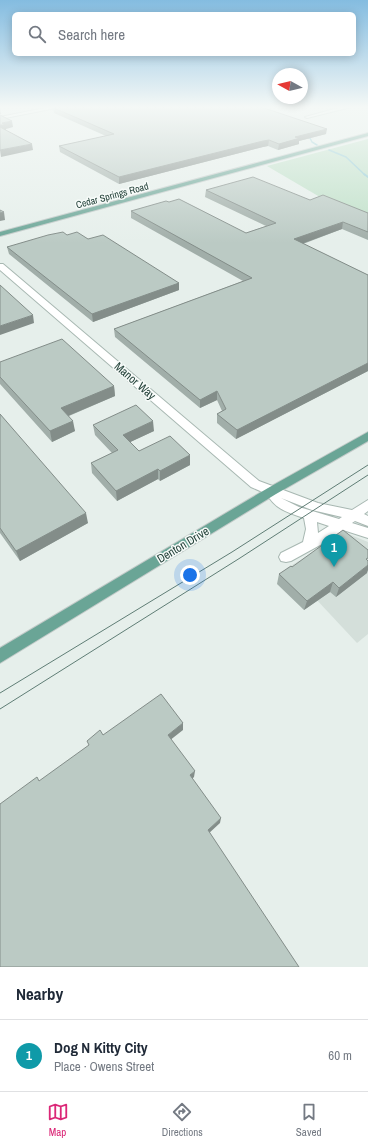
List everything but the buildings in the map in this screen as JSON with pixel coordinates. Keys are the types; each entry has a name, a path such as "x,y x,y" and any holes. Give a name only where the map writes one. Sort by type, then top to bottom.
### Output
{"main road":[{"name":"Cedar Springs Road","path":"0,234 301,152"},
{"name":"Denton Drive","path":"0,656 272,491 368,436"}],"street":[{"name":"Manor Way","path":"0,266 255,484 272,491 285,494 316,507 353,515 368,521"},
{"name":"Manor Way","path":"272,491 278,501 310,515 368,533"},
{"path":"286,557 326,535 368,505"},
{"path":"309,543 313,524 310,515"}],"shaded area":[{"path":"346,533 368,542 368,634 357,643 287,568"}],"green space":[{"path":"319,152 368,152 368,220 325,200 267,166"}],"waterway":[{"path":"334,152 346,157 365,175"},
{"path":"364,174 368,177"}],"tram line":[{"path":"0,693 232,552 368,465"},
{"path":"0,709 240,558 368,475"}],"place":[{"name":"Dog N Kitty City","path":"334,567"}]}
